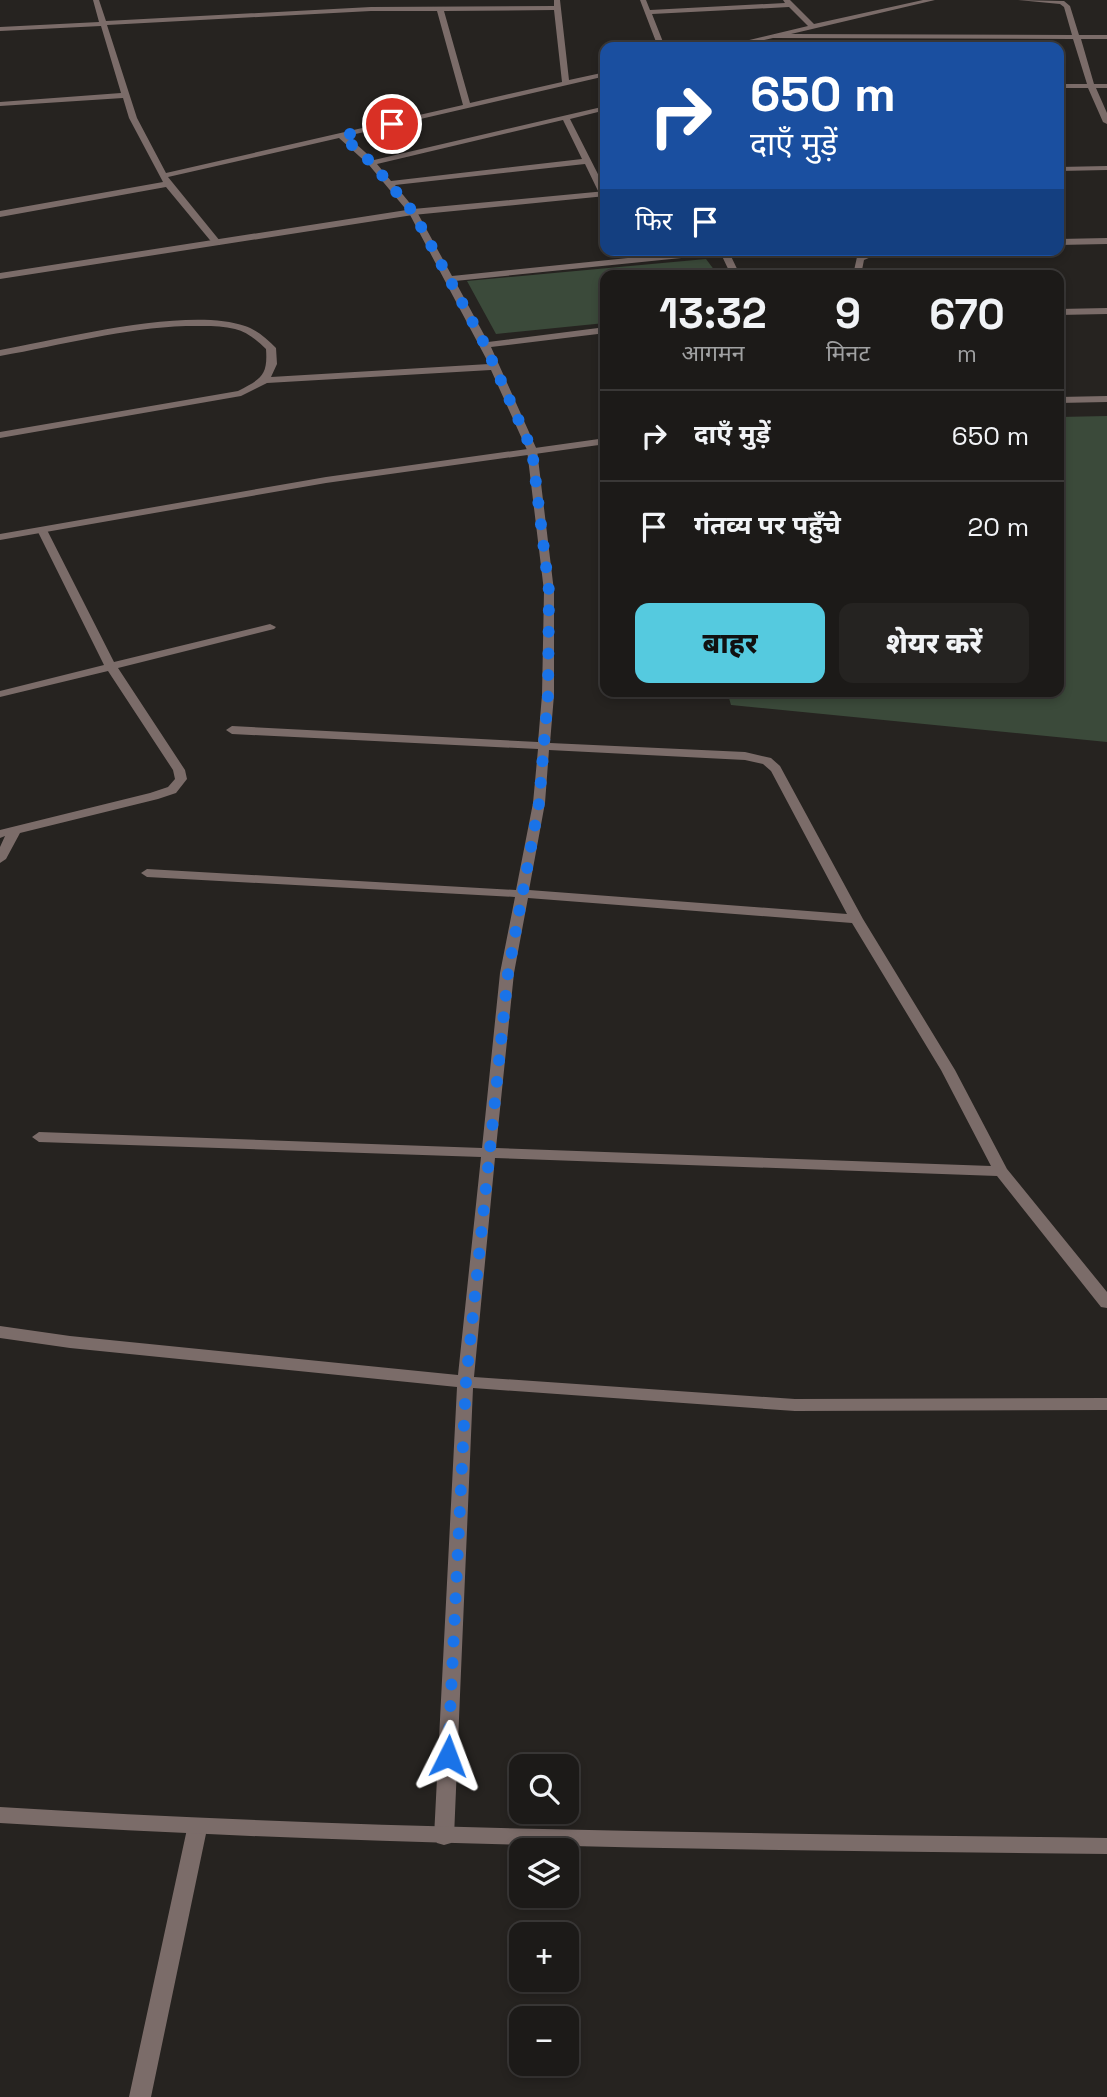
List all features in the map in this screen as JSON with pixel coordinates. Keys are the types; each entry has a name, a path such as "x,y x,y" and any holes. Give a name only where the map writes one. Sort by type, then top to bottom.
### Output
{"street":[{"path":"96,0 133,118 168,184 217,243"},
{"path":"643,0 659,42"},
{"path":"747,42 932,0"},
{"path":"1021,0 1062,2 1067,6 1091,86 1107,122"},
{"path":"648,12 787,2 813,26"},
{"path":"0,29 558,4 566,84"},
{"path":"440,8 467,107"},
{"path":"774,36 1107,37"},
{"path":"163,176 600,76"},
{"path":"1064,86 1107,86"},
{"path":"0,104 126,95"},
{"path":"372,163 600,110"},
{"path":"566,118 600,185"},
{"path":"342,136 391,183 413,212 485,345 532,450 549,591 548,695 539,803 508,973 466,1382 444,1837"},
{"path":"391,183 588,161"},
{"path":"1064,169 1107,169"},
{"path":"0,214 168,184"},
{"path":"0,276 413,212 600,193"},
{"path":"1064,242 1107,242"},
{"path":"451,279 675,256"},
{"path":"857,270 860,259 868,256"},
{"path":"1064,312 1107,311"},
{"path":"0,353 153,328 197,324 231,325 258,335 271,348 272,365 265,380"},
{"path":"485,345 600,331"},
{"path":"0,435 204,401 241,393 265,380 493,367"},
{"path":"1064,400 1107,399"},
{"path":"0,537 326,480 600,442"},
{"path":"0,834 154,796 172,790 181,779 179,770 111,667 42,530"},
{"path":"0,694 271,627"},
{"path":"232,730 746,756 767,761 776,769 856,919 948,1070 1001,1171 1107,1303"},
{"path":"0,859 15,830"},
{"path":"147,873 524,894 856,919"},
{"path":"39,1137 1001,1171"},
{"path":"0,1332 70,1342 466,1382 795,1405 1107,1405"},
{"path":"0,1815 197,1829 329,1830 444,1837 1107,1846"},
{"path":"140,2097 197,1829"}],"green space":[{"path":"706,259 714,270 600,270 600,324 496,334 467,281"},
{"path":"1107,416 1107,742 731,705 729,697 1064,697 1064,417"}],"route":[{"path":"392,124 342,136 391,183 413,212 485,345 532,450 549,591 548,695 539,803 508,973 466,1382 448,1756"}]}
